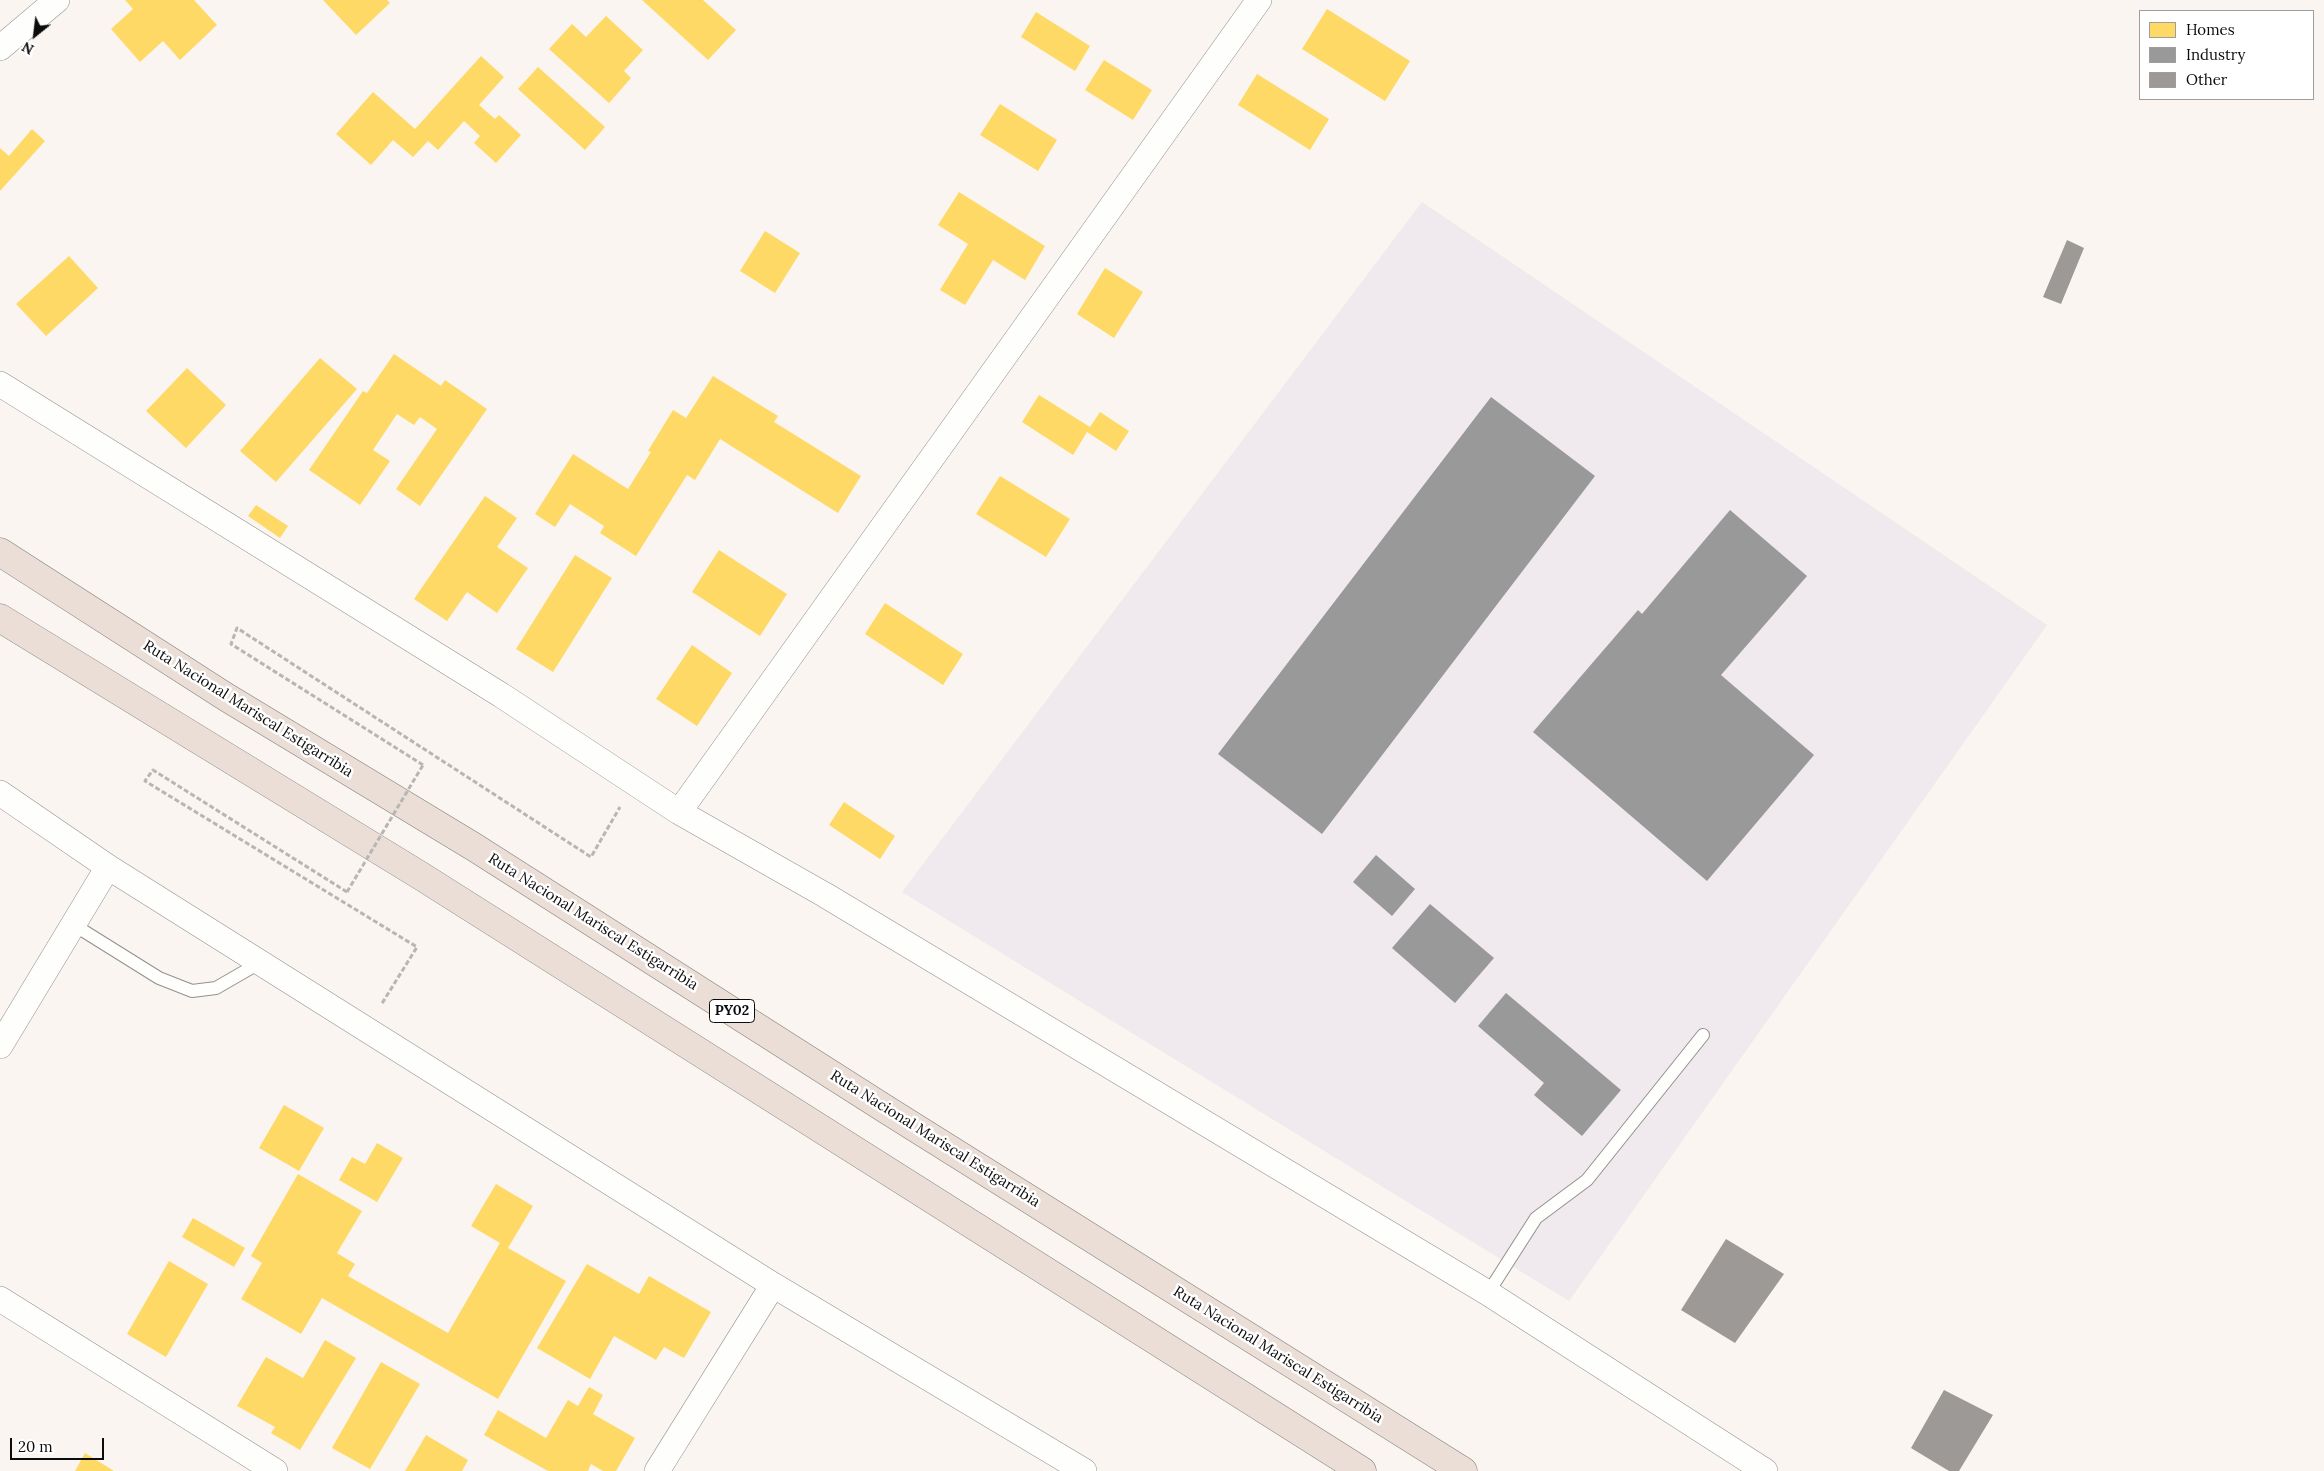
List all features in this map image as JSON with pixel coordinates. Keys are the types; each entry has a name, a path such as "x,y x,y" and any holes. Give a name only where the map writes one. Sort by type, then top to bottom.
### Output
{"highway":[{"name":"Ruta Nacional Mariscal Estigarribia","path":"0,552 226,698 474,847 1463,1471"},
{"path":"0,618 421,876 1362,1471"}],"street":[{"path":"0,48 57,0"},
{"path":"679,812 1259,0"},
{"path":"0,384 502,695 679,812 825,895 1488,1293 1765,1471"},
{"path":"0,793 108,867 773,1285 1084,1471"},
{"path":"0,1046 108,867"},
{"path":"657,1471 773,1285"},
{"path":"0,1300 275,1471"}],"lane":[{"path":"74,925 159,978 192,991 216,988 261,962"},
{"path":"1488,1293 1536,1218 1587,1180 1703,1035"}],"path":[{"path":"366,1028 417,947 145,781 153,770 347,892 423,765 231,644 237,628 591,857 634,783"}],"shaded area":[{"path":"1422,202 2047,625 1569,1301 902,892"}],"building: Homes":[{"path":"125,0 194,0 217,25 180,60 163,41 140,62 111,29 133,9"},
{"path":"323,0 387,0 390,3 356,35"},
{"path":"642,0 703,0 736,30 708,60"},
{"path":"1327,9 1410,61 1385,101 1302,49"},
{"path":"1036,12 1090,46 1075,71 1021,37"},
{"path":"606,16 643,50 624,71 631,78 609,103 549,49 572,24 586,37"},
{"path":"481,56 504,77 479,105 495,119 499,115 521,135 496,163 474,143 480,136 464,121 438,150 428,141 413,157 393,140 371,165 336,134 373,92 415,129"},
{"path":"1104,60 1152,90 1133,120 1085,90"},
{"path":"538,67 605,127 585,150 518,89"},
{"path":"1257,74 1329,119 1310,150 1238,105"},
{"path":"1000,104 1057,140 1038,171 980,135"},
{"path":"32,129 45,141 0,191 0,148 9,156"},
{"path":"959,192 1045,246 1025,280 993,260 965,305 940,290 968,244 938,225"},
{"path":"765,231 800,253 775,293 740,271"},
{"path":"69,256 98,288 46,336 16,304"},
{"path":"1105,268 1143,292 1114,338 1077,314"},
{"path":"394,354 441,386 445,380 487,409 420,506 396,489 437,429 420,417 414,425 397,414 373,450 390,461 360,505 309,470 363,391 367,393"},
{"path":"320,358 357,389 276,482 240,451"},
{"path":"187,368 226,405 186,448 146,411"},
{"path":"713,376 778,416 774,422 861,476 838,513 720,439 695,480 687,475 636,556 600,533 604,526 570,504 555,527 535,514 573,454 628,489 651,452 648,451 673,410 686,418"},
{"path":"1039,395 1090,427 1100,412 1129,431 1116,451 1087,432 1073,455 1022,422"},
{"path":"1000,476 1070,519 1046,557 976,514"},
{"path":"485,496 517,518 497,547 528,568 497,613 467,592 447,621 414,599"},
{"path":"256,505 288,526 280,538 248,516"},
{"path":"719,550 787,594 760,636 692,592"},
{"path":"575,555 612,578 553,672 516,649"},
{"path":"885,603 963,654 943,685 865,634"},
{"path":"692,645 732,673 697,726 656,699"},
{"path":"844,802 895,836 880,859 829,825"},
{"path":"284,1105 324,1128 299,1171 259,1148"},
{"path":"377,1143 403,1158 377,1202 339,1180 352,1157 365,1164"},
{"path":"298,1174 362,1211 337,1253 355,1264 348,1276 448,1333 500,1243 471,1226 496,1184 533,1206 508,1248 566,1281 498,1399 322,1298 301,1334 241,1299 262,1263 251,1256"},
{"path":"193,1218 245,1248 234,1267 182,1237"},
{"path":"169,1261 208,1284 166,1357 127,1334"},
{"path":"587,1264 639,1294 649,1276 711,1312 684,1358 664,1347 656,1360 614,1336 590,1379 537,1348"},
{"path":"325,1340 356,1358 300,1450 271,1433 275,1427 237,1406 266,1357 303,1378"},
{"path":"381,1362 420,1384 370,1469 332,1448"},
{"path":"589,1387 603,1395 593,1414 635,1438 616,1471 603,1471 591,1464 588,1471 548,1471 484,1435 498,1410 546,1438 568,1400 578,1406"},
{"path":"426,1435 468,1460 462,1471 405,1471"},
{"path":"85,1453 114,1471 75,1471"}],"building: Industry":[{"path":"1491,397 1595,476 1322,834 1218,754"},
{"path":"1730,510 1807,576 1721,675 1814,755 1707,881 1533,732 1638,610 1642,614"},
{"path":"1376,855 1415,889 1392,916 1353,882"},
{"path":"1430,904 1494,958 1455,1003 1392,948"},
{"path":"1506,993 1621,1090 1582,1136 1534,1095 1544,1083 1478,1026"}],"building: Other":[{"path":"2067,240 2084,248 2061,304 2043,297"},
{"path":"1726,1239 1784,1274 1735,1343 1681,1310"},
{"path":"1944,1390 1993,1415 1959,1471 1949,1471 1911,1448"}]}
